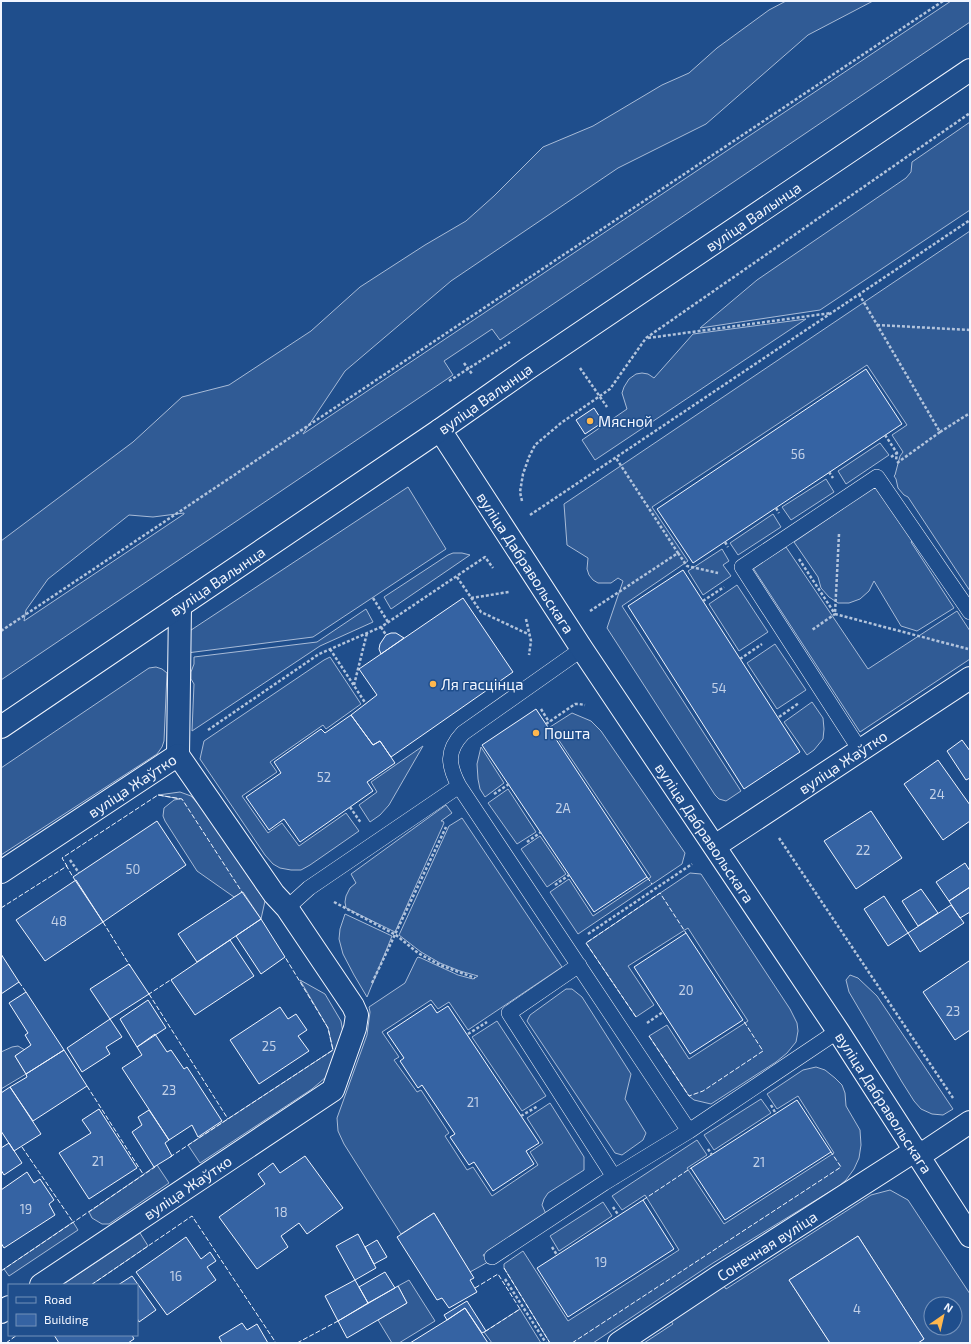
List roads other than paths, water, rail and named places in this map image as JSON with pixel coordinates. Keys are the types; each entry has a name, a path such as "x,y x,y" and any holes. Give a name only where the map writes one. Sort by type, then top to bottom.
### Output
{"street":[{"name":"вуліца Валынца","path":"1,727 970,70"},
{"name":"вуліца Дабравольскага","path":"440,430 582,649 838,1031 918,1153 970,1236"},
{"name":"вуліца Жаўтко","path":"1,872 178,755 180,606"},
{"name":"вуліца Жаўтко","path":"715,846 970,678"},
{"path":"178,755 274,894 287,908"},
{"name":"вуліца Жаўтко","path":"43,1284 333,1090 355,1028 356,1015 354,1006 287,908"},
{"name":"Сонечная вуліца","path":"619,1343 718,1277 970,1122"}],"lane":[{"path":"860,750 742,567 877,477 970,612"},
{"path":"582,649 463,733 455,742 451,752 453,774 459,786 689,1131"},
{"path":"287,908 309,888 459,786"},
{"path":"579,965 509,1013 614,1177"},
{"path":"492,1257 614,1177 689,1131 838,1031"}],"place":[{"name":"Мясной","path":"590,421"},
{"name":"Ля гасцінца","path":"433,684"},
{"name":"Пошта","path":"536,733"}]}
